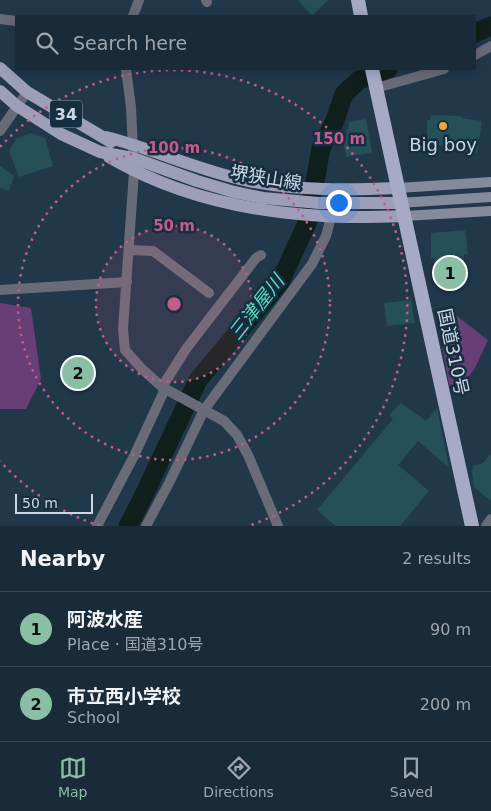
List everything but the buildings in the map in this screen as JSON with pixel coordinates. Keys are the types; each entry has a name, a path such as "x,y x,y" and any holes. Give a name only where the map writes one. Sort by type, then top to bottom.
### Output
{"highway":[{"path":"358,0 362,15"},
{"name":"国道310号","path":"372,70 472,526"}],"main road":[{"name":"堺狭山線","path":"0,68 27,92 106,137 133,158"},
{"name":"堺狭山線","path":"0,91 18,106 61,134 100,152 133,158 234,192 282,200 319,203 399,203"},
{"path":"106,137 132,144 199,168 248,181 295,188 398,188 491,182"},
{"path":"100,152 134,172 181,191 234,205 290,214 328,217 404,216 491,211"},
{"path":"399,203 491,197"}],"street":[{"path":"133,15 139,0"},
{"path":"0,19 15,21"},
{"path":"476,54 491,46"},
{"path":"126,70 131,107 134,172 123,329 125,350 142,369 164,388 224,421 237,435 248,455 278,526"},
{"path":"376,86 440,70"},
{"path":"0,131 27,92"},
{"path":"146,526 169,483 202,409 312,264 326,236 328,217"},
{"path":"129,250 152,251 209,293"},
{"path":"97,526 134,456 164,388 186,349 256,258 261,255"},
{"path":"0,290 127,282"},
{"path":"486,526 491,518"}],"shaded area":[{"path":"0,303 31,308 41,379 26,409 0,409"},
{"path":"448,309 488,340 474,370 457,390 449,384 438,322"}],"waterway":[{"name":"三津屋川","path":"476,33 491,26"},
{"name":"三津屋川","path":"128,526 198,380 280,282 308,221 321,148 334,123 344,94 359,80 385,70"}],"place":[{"name":"Big boy","path":"443,126"},
{"name":"阿波水産","path":"450,273"},
{"name":"市立西小学校","path":"78,373"}]}
